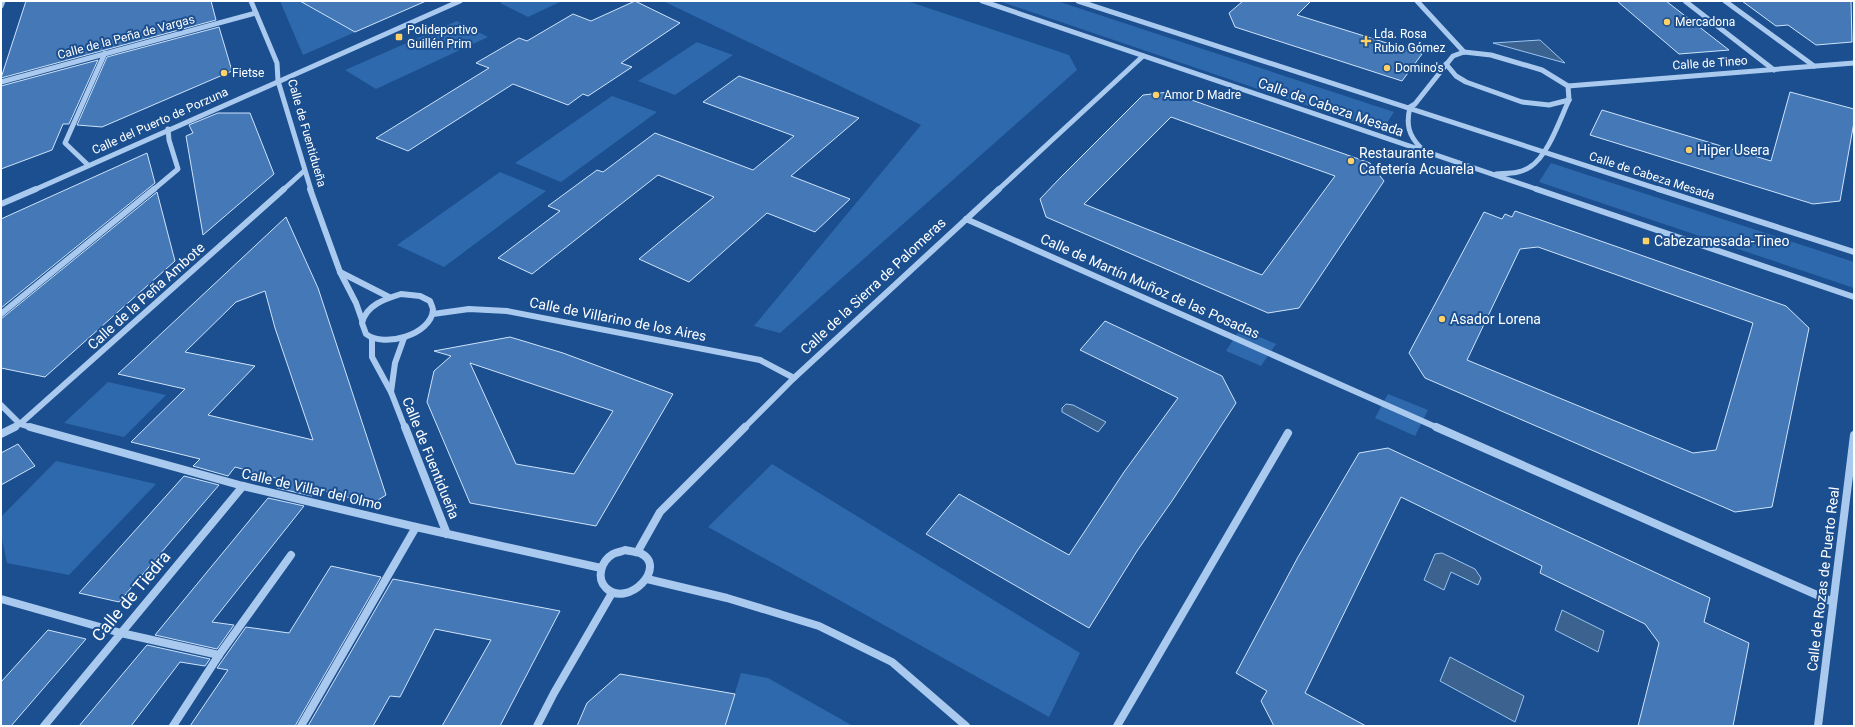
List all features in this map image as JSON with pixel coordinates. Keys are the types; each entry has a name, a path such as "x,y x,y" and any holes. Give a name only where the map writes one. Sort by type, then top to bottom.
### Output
{"street":[{"path":"1,6 3,1"},
{"name":"Calle de Fuentidueña","path":"251,1 277,63 278,81 304,171 340,272 356,303 362,320"},
{"name":"Calle del Puerto de Porzuna","path":"1,204 460,1"},
{"name":"Calle de Cabeza Mesada","path":"982,1 1854,297"},
{"name":"Calle de Cabeza Mesada","path":"1078,1 1357,92 1410,107 1543,152 1854,252"},
{"path":"1417,1 1464,52"},
{"path":"1685,1 1774,70"},
{"path":"1725,1 1814,66"},
{"name":"Calle de la Peña de Vargas","path":"1,82 256,13"},
{"path":"1422,150 1412,140 1408,130 1407,119 1410,107 1415,104 1453,56 1464,52 1491,55 1542,70 1568,86 1569,100 1540,159 1530,168 1513,173 1491,174"},
{"path":"88,165 65,143 105,53"},
{"name":"Calle de la Sierra de Palomeras","path":"638,551 660,512 794,378 1143,56"},
{"name":"Calle de Tineo","path":"1568,86 1854,63"},
{"path":"1446,64 1456,76 1466,82 1522,102 1549,105 1569,100"},
{"path":"1,314 178,169 169,140 168,129"},
{"name":"Calle de la Peña Ambote","path":"1,434 20,424 304,171"},
{"name":"Calle de Martín Muñoz de las Posadas","path":"966,219 1833,602"},
{"path":"340,272 389,297"},
{"path":"402,294 423,296 430,300 434,306 433,314 423,328 404,338 392,341 372,338 365,334 362,328 362,320 372,307 389,297 402,294"},
{"name":"Calle de Villarino de los Aires","path":"433,314 469,309 507,311 760,360 794,378"},
{"name":"Calle de Fuentidueña","path":"372,338 372,357 391,392 447,534"},
{"name":"Calle de Fuentidueña","path":"391,392 395,363 404,338"},
{"path":"1,404 20,424"},
{"name":"Calle de Villar del Olmo","path":"20,424 243,486 416,527 601,568"},
{"path":"1117,726 1288,433"},
{"name":"Calle de Rozas de Puerto Real","path":"1818,726 1854,435"},
{"name":"Calle de Tiedra","path":"44,726 243,486"},
{"path":"301,726 416,527"},
{"path":"625,550 638,551 646,556 651,567 648,579 637,589 625,594 612,593 603,587 599,576 601,568 611,556 625,550"},
{"path":"173,726 219,655 291,555"},
{"path":"648,579 727,598 819,626 892,662 966,726"},
{"path":"537,726 554,693 612,593"},
{"path":"1,599 121,633 219,655"}],"shaded area":[{"path":"280,1 426,1 303,55"},
{"path":"504,1 562,1 528,17 500,3"},
{"path":"663,1 907,1 1069,55 1077,70 780,333 754,326 921,125"},
{"path":"999,1 1057,1 1394,112 1382,131"},
{"path":"457,21 488,37 376,89 345,70"},
{"path":"1540,40 1565,63 1493,43"},
{"path":"697,42 733,55 675,95 638,81"},
{"path":"612,96 657,112 561,182 515,163"},
{"path":"1551,163 1854,262 1854,288 1539,182"},
{"path":"500,172 546,191 444,267 397,245"},
{"path":"1240,329 1276,344 1261,366 1226,351"},
{"path":"108,382 166,395 124,437 64,423"},
{"path":"1388,394 1428,410 1415,436 1375,418"},
{"path":"1066,404 1073,405 1106,422 1098,432 1062,412 1062,408"},
{"path":"56,461 156,484 69,575 7,563 1,535 1,517"},
{"path":"772,464 1080,653 1049,717 708,527"},
{"path":"1442,553 1475,569 1481,578 1478,585 1451,572 1444,590 1424,580 1435,554"},
{"path":"1562,610 1604,631 1598,652 1555,630"},
{"path":"1450,657 1524,696 1515,722 1440,681"},
{"path":"741,673 768,678 853,726 725,726"}],"building":[{"path":"26,1 211,1 216,20 1,78"},
{"path":"300,1 426,1 355,32"},
{"path":"635,1 680,23 621,63 632,67 588,96 583,94 568,105 513,84 408,151 376,138 489,68 476,63 519,38 527,41 573,14 591,21"},
{"path":"1243,1 1311,1 1297,15 1422,54 1402,81 1235,27 1229,13"},
{"name":"Mercadona","path":"1617,1 1666,1 1729,50 1679,54"},
{"path":"1742,1 1851,1 1852,42 1816,45 1788,25 1776,26"},
{"path":"219,27 232,71 102,127 77,125 107,57"},
{"path":"98,60 69,124 63,124 52,150 1,169 1,86"},
{"path":"739,76 859,118 791,176 850,199 815,232 767,213 689,282 639,259 714,197 658,175 532,274 498,258 560,211 548,206 597,170 603,172 655,133 753,170 794,136 703,102"},
{"path":"1169,92 1370,163 1384,181 1299,308 1268,313 1046,217 1040,199 1143,95","holes":["1171,117 1335,176 1262,275 1084,204"]},
{"name":"Hiper Usera","path":"1790,92 1854,109 1854,122 1840,201 1813,204 1590,135 1602,110 1771,161"},
{"path":"218,113 250,113 274,174 203,235 186,136 193,133 189,125"},
{"path":"147,153 155,183 1,308 1,219"},
{"path":"157,192 175,261 45,377 1,368 1,319"},
{"path":"1515,211 1786,306 1809,328 1772,507 1735,512 1425,378 1409,353 1484,212 1502,219 1505,214 1512,217","holes":["1538,247 1753,323 1716,450 1693,453 1467,360 1520,249"]},
{"path":"286,217 318,288 386,495 372,504 318,489 312,496 277,488 283,480 235,467 228,476 193,466 200,459 131,442 185,389 118,374","holes":["265,291 275,328 313,440 208,415 255,366 185,352 236,302"]},
{"path":"1105,321 1222,376 1236,403 1174,498 1137,551 1089,628 926,534 959,494 1069,555 1124,472 1178,398 1080,350"},
{"path":"510,337 563,353 673,394 596,526 470,503 427,402 434,371 451,356 434,351","holes":["470,363 613,411 574,474 516,464"]},
{"path":"18,444 35,466 1,485 1,453"},
{"path":"1388,448 1710,598 1704,622 1749,643 1733,726 1638,726 1659,643 1645,624 1540,573 1542,566 1401,497 1305,693 1366,726 1274,726 1261,701 1267,691 1236,673 1298,557 1359,453"},
{"path":"184,476 219,485 119,602 79,593"},
{"path":"268,498 304,506 212,622 234,625 217,649 155,635"},
{"path":"331,566 381,577 295,726 190,726 228,670 217,668 246,627 289,633"},
{"path":"393,579 560,611 500,726 442,726 491,640 435,629 400,697 390,696 373,726 308,726"},
{"path":"48,630 86,639 11,726 1,726 1,682"},
{"path":"147,645 210,659 205,666 180,662 131,726 79,726"},
{"path":"620,674 735,694 725,726 577,726 587,703"}],"place":[{"name":"Mercadona","path":"1667,22"},
{"name":"Polideportivo Guillén Prim","path":"399,37"},
{"name":"Lda. Rosa Rubio Gómez","path":"1366,41"},
{"name":"Domino's","path":"1387,68"},
{"name":"Fietse","path":"224,73"},
{"name":"Amor D Madre","path":"1156,95"},
{"name":"Hiper Usera","path":"1689,150"},
{"name":"Restaurante Cafetería Acuarela","path":"1351,161"},
{"name":"Cabezamesada-Tineo","path":"1646,241"},
{"name":"Asador Lorena","path":"1442,319"}]}
